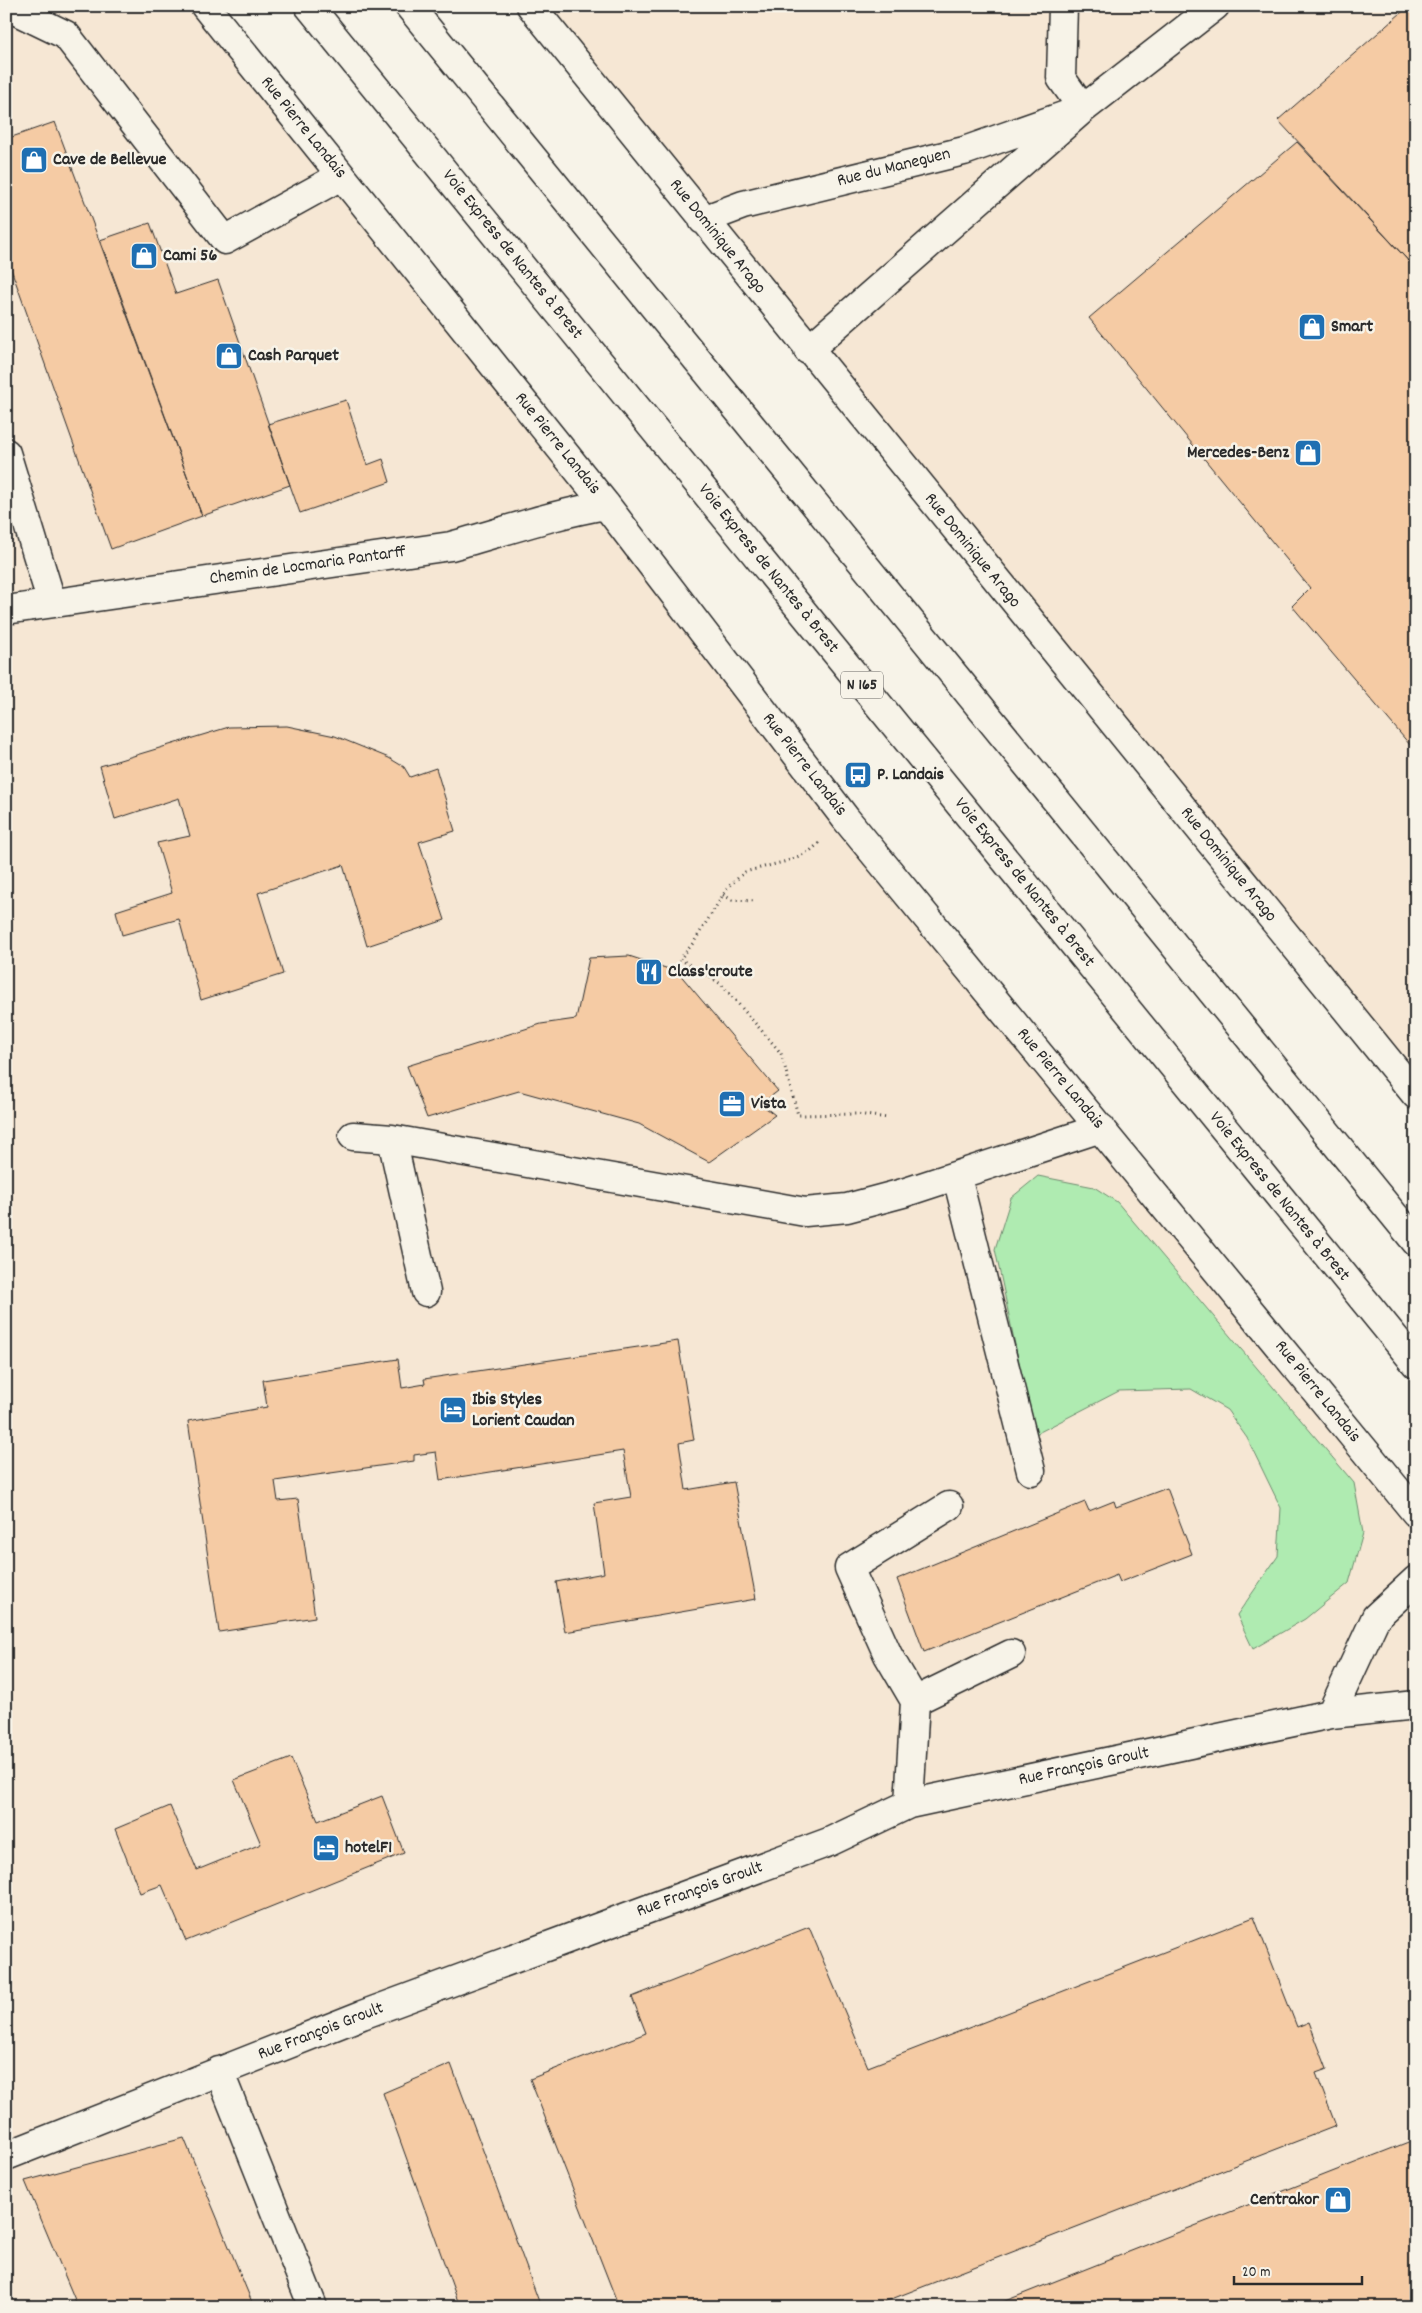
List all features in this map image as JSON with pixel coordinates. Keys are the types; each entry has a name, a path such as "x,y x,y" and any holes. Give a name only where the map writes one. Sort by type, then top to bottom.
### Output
{"main road":[{"path":"6,6 66,35 225,240 341,176"},
{"name":"Rue Pierre Landais","path":"205,6 606,505 846,820 1416,1513"},
{"name":"Voie Express de Nantes à Brest","path":"309,6 1416,1364"},
{"path":"409,6 1416,1242"},
{"name":"Rue Dominique Arago","path":"531,6 808,350 1416,1095"},
{"path":"1063,6 1061,78 1083,109"},
{"name":"Rue du Maneguen","path":"808,350 1083,109 1215,6"},
{"name":"Rue du Maneguen","path":"703,220 743,205 964,151 1083,109"},
{"path":"6,453 52,603"},
{"name":"Chemin de Locmaria Pantarff","path":"6,610 451,546 564,512 606,505"},
{"path":"353,1136 392,1139 805,1212 847,1208 957,1177 1075,1135 1101,1128"},
{"path":"392,1139 426,1292"},
{"path":"957,1177 1032,1471"},
{"path":"909,1804 915,1702 888,1655 849,1568 949,1506"},
{"path":"1331,1714 1376,1617 1416,1580"},
{"path":"915,1702 1011,1654"},
{"name":"Rue François Groult","path":"6,2156 371,2012 829,1842 909,1804 1331,1714 1416,1705"},
{"path":"219,2071 313,2307"}],"path":[{"path":"846,820 808,852 746,872 728,887 694,942 680,959 720,984 782,1053 798,1115 857,1114 888,1118"},
{"path":"723,896 732,900 756,900"}],"shaded area":[{"path":"6,6 205,6 1416,1513 1416,2307 6,2307"},
{"path":"532,6 1416,6 1416,1095"}],"green space":[{"path":"1038,1176 1094,1187 1117,1202 1354,1483 1363,1533 1349,1583 1305,1619 1253,1649 1237,1615 1278,1556 1281,1508 1247,1438 1227,1410 1191,1389 1119,1391 1034,1435 995,1249 1011,1198"}],"building":[{"path":"1409,6 1416,6 1416,269 1278,120"},
{"path":"55,122 202,516 111,549 6,255 6,139"},
{"name":"Mercedes-Benz","path":"1297,142 1416,269 1416,752 1292,606 1310,588 1089,318"},
{"path":"150,223 176,294 218,280 290,485 202,516 100,240"},
{"path":"346,400 367,465 383,459 390,482 300,513 268,424"},
{"path":"287,726 335,736 389,758 404,767 410,777 436,768 455,831 419,842 445,920 367,946 343,865 258,893 283,974 201,1000 179,919 122,935 116,911 172,893 157,843 190,836 179,798 115,819 100,766 229,727"},
{"path":"629,956 678,972 778,1091 761,1104 775,1115 709,1162 639,1124 519,1091 427,1118 407,1066 541,1024 576,1019 589,958"},
{"path":"678,1341 694,1440 679,1443 686,1490 734,1482 756,1599 565,1632 556,1582 604,1573 594,1503 631,1497 623,1451 440,1480 436,1452 414,1455 414,1461 275,1481 278,1501 298,1499 315,1617 219,1632 188,1421 267,1407 263,1380 398,1359 402,1388 425,1384 424,1379"},
{"path":"1167,1488 1192,1554 1120,1582 1117,1575 924,1652 897,1579 1085,1502 1089,1511 1114,1501 1116,1507"},
{"name":"hotelF1","path":"291,1758 318,1821 382,1796 404,1853 186,1941 162,1885 140,1893 115,1829 170,1806 197,1870 261,1844 234,1780"},
{"path":"1254,1917 1297,2027 1309,2022 1327,2069 1316,2073 1336,2126 871,2307 619,2307 530,2079 646,2033 632,1997 809,1927 868,2067"},
{"path":"451,2064 541,2307 460,2307 383,2093"},
{"path":"184,2138 254,2307 78,2307 25,2181"},
{"name":"Centrakor","path":"1416,2139 1416,2307 990,2307 1169,2236"}],"place":[{"name":"Cave de Bellevue","path":"34,160"},
{"name":"Cami 56","path":"144,256"},
{"name":"Smart","path":"1312,327"},
{"name":"Cash Parquet","path":"229,356"},
{"name":"Mercedes-Benz","path":"1308,453"},
{"name":"P. Landais","path":"858,775"},
{"name":"Class'croute","path":"649,972"},
{"name":"Vista","path":"732,1104"},
{"name":"Ibis Styles Lorient Caudan","path":"453,1410"},
{"name":"hotelF1","path":"326,1848"},
{"name":"Centrakor","path":"1338,2200"}]}
